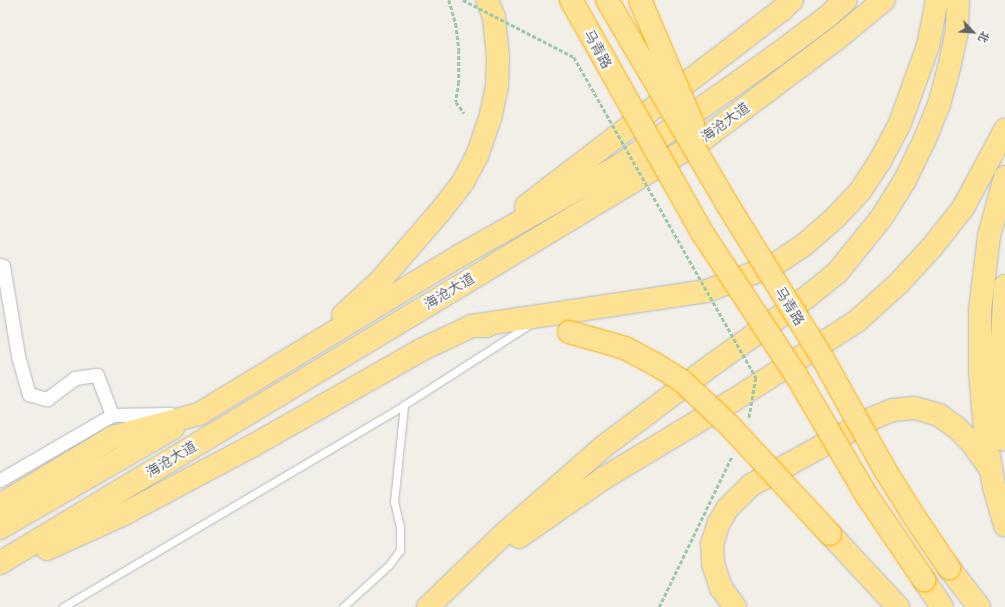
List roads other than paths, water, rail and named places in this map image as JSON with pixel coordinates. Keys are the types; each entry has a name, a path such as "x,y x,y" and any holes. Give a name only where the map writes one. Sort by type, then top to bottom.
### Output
{"highway":[{"name":"马青路","path":"571,0 703,234 796,375 867,496 942,607"},
{"name":"马青路","path":"607,0 727,204 823,359 889,476 949,568 979,607"},
{"path":"640,0 727,204"},
{"path":"461,255 783,9 792,0"},
{"name":"海沧大道","path":"0,505 113,437 199,414 461,255 622,164 775,56 827,17 846,0"},
{"name":"海沧大道","path":"0,563 705,138 839,37 884,0"},
{"path":"0,570 124,514 254,446 421,350 472,326 707,291 774,265 805,244 835,218 860,190 880,161 895,133 928,46 937,0"},
{"path":"428,607 505,532 603,448 650,411 807,297 837,273 882,217 905,180 925,139 938,105 949,68 957,29 958,0"},
{"path":"306,348 380,281 463,182 477,156 491,113 497,86 496,42 492,6"},
{"path":"433,607 500,550 604,478 734,400 857,321 898,284 932,248 963,208 1005,130"},
{"path":"1005,177 989,236 980,310 980,372 991,470 994,487 1005,525"},
{"path":"1005,286 1000,372 1005,440"},
{"path":"472,326 527,326 568,332 625,348 681,380 730,426 898,607"},
{"path":"735,607 722,588 713,563 712,544 719,523 727,509 752,485 874,418 893,410 915,408 939,415 962,433 991,470"},
{"path":"0,528 199,414"}],"street":[{"path":"0,265 3,266 18,356 29,394 47,399 75,378 97,375 112,415"},
{"path":"0,480 112,415 199,414"}],"lane":[{"path":"63,607 404,404 527,326"},
{"path":"343,607 389,565 400,550 400,527 394,502 404,404"}]}
